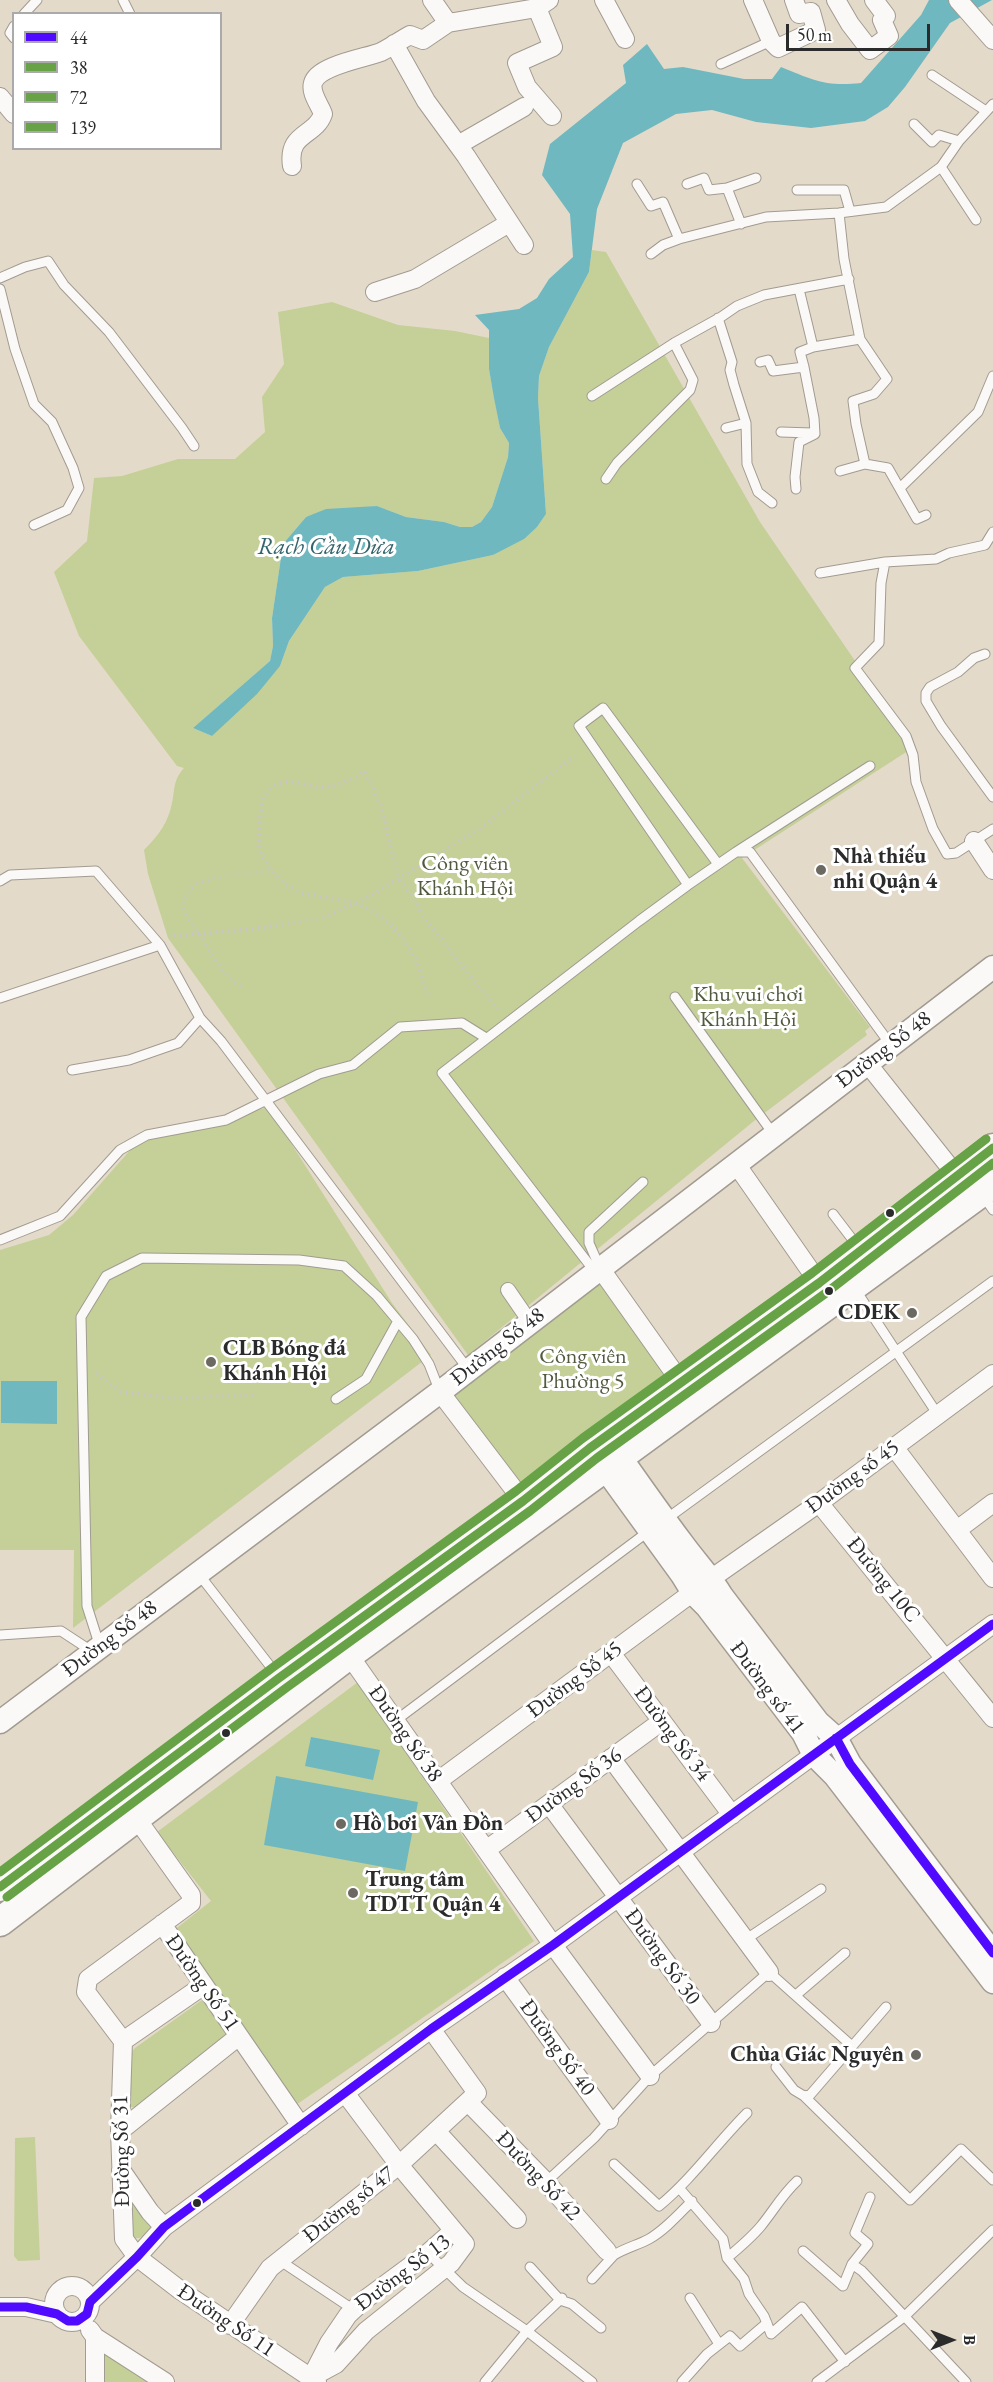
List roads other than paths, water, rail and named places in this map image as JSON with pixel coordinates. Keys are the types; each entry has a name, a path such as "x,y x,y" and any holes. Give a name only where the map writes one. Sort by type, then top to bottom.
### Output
{"main road":[{"path":"0,1922 349,1656 605,1453 680,1382 819,1283 993,1148"},
{"path":"0,1887 279,1678 523,1501 605,1453 989,1195"}],"street":[{"path":"432,0 448,23"},
{"path":"604,0 625,39"},
{"path":"753,0 771,40 778,48 816,30 811,12 799,14 794,0"},
{"path":"836,0 850,24 870,50 889,36 882,20 886,16 874,0"},
{"path":"958,0 993,40"},
{"path":"292,166 290,155 296,140 321,121 323,114 314,94 313,83 316,77 328,69 381,52 410,35 423,40 448,23 543,4 553,47 518,63 527,87 552,116"},
{"path":"394,44 426,101 524,245"},
{"path":"0,97 12,112"},
{"path":"458,145 524,107"},
{"path":"375,292 415,279 510,223"},
{"path":"974,841 993,870"},
{"name":"Đường Số 48","path":"0,1722 469,1370 993,967"},
{"path":"867,1063 956,1175"},
{"path":"736,1164 819,1283"},
{"path":"598,1270 680,1382"},
{"path":"508,1290 530,1322"},
{"name":"Đường số 45","path":"712,1578 819,1503 993,1374"},
{"path":"440,1392 523,1501"},
{"path":"894,1447 993,1578"},
{"name":"Đường số 41","path":"605,1453 657,1526 693,1593 707,1607 796,1724 814,1755 835,1776 993,1982"},
{"name":"Đường 10C","path":"819,1503 993,1718"},
{"path":"957,1530 993,1503"},
{"name":"Đường số 41","path":"657,1526 712,1578 722,1596 818,1722 836,1738 850,1764 993,1953"},
{"name":"Đường Số 45","path":"438,1781 712,1578"},
{"path":"86,2295 121,2273 164,2226 431,2029 553,1945 993,1624"},
{"name":"Đường Số 34","path":"611,1653 732,1815"},
{"name":"Đường Số 38","path":"349,1656 553,1945 650,2076"},
{"name":"Đường Số 36","path":"486,1850 662,1721"},
{"path":"611,1758 769,1972"},
{"name":"Đường Số 30","path":"549,1804 711,2023"},
{"name":"Đường Số 51","path":"137,1819 190,1895 191,1903 162,1924 301,2126"},
{"path":"162,1924 88,1979 86,1992 123,2041 204,1985"},
{"name":"Đường Số 40","path":"505,1977 609,2120"},
{"name":"Đường Số 42","path":"431,2029 472,2097 610,2253"},
{"path":"120,2131 239,2036"},
{"name":"Đường Số 31","path":"123,2041 120,2131 124,2238 137,2258"},
{"path":"345,2093 399,2165 453,2231"},
{"name":"Đường số 47","path":"230,2325 270,2268 399,2165 472,2097"},
{"path":"436,2131 517,2219"},
{"name":"Đường Số 31","path":"121,2170 150,2212 164,2226"},
{"name":"Đường Số 13","path":"453,2231 465,2244 464,2249 366,2331 336,2364 313,2380 329,2343 354,2310 453,2231"},
{"name":"Đường Số 11","path":"137,2258 230,2325 313,2380"},
{"path":"69,2286 86,2295 87,2314 77,2321 68,2321 56,2305 59,2292 69,2286"},
{"path":"0,2307 56,2305"},
{"path":"81,2319 95,2337 165,2382"},
{"path":"95,2337 95,2382"}],"lane":[{"path":"26,12 37,0"},
{"path":"721,64 771,40"},
{"path":"651,254 663,245 679,239 766,217 839,213 886,207 941,167 959,141 989,107 933,75"},
{"path":"914,124 932,142 939,135 959,141"},
{"path":"941,167 976,220"},
{"path":"687,183 704,178 709,189 727,188 756,178"},
{"path":"637,183 651,206 663,201 679,239"},
{"path":"727,188 741,224"},
{"path":"797,190 844,190 850,211"},
{"path":"839,213 860,339 887,379 874,394 853,401 866,464"},
{"path":"0,278 25,267 48,261 64,285 109,332 194,446"},
{"path":"592,396 737,306 764,295 849,279"},
{"path":"0,289 15,349 34,404 52,423 73,468 79,488 67,510 34,525"},
{"path":"799,289 813,347"},
{"path":"718,318 732,362 730,370 746,423 747,464 750,475 758,492 772,503"},
{"path":"815,434 814,418 800,352 813,347 860,339"},
{"path":"606,479 617,463 690,390 693,380 674,343"},
{"path":"760,362 768,360 772,371 804,367"},
{"path":"900,488 978,412 993,376"},
{"path":"726,428 746,423"},
{"path":"781,432 815,434"},
{"path":"796,489 799,442 815,434"},
{"path":"840,471 866,464 888,468 916,519 926,515"},
{"path":"820,573 885,562 936,560 949,554 985,545 993,532"},
{"path":"885,562 881,582 879,642 855,668 906,736 913,755 916,782 940,846 946,854 956,853 993,829"},
{"path":"985,654 974,658 958,672 930,687 926,693 926,701 941,726 993,797"},
{"path":"688,885 579,726 603,708 718,864"},
{"path":"598,1270 442,1073 688,885 870,766"},
{"path":"736,852 750,852 891,1045"},
{"path":"0,881 10,875 96,871 160,945 200,1018 221,1041 469,1370"},
{"path":"0,998 160,945"},
{"path":"675,997 774,1135"},
{"path":"72,1070 129,1060 178,1043 200,1018"},
{"path":"0,1240 60,1216 120,1150 147,1135 226,1120 319,1074 353,1065 400,1027 462,1023 486,1038"},
{"path":"598,1270 589,1243 589,1232 643,1182"},
{"path":"833,1214 861,1250"},
{"path":"96,1650 87,1606 81,1317 106,1276 142,1258 299,1260 344,1266 377,1296 413,1339 429,1364 440,1392"},
{"path":"395,1720 993,1281"},
{"path":"853,1287 938,1415"},
{"path":"336,1399 366,1379 398,1321"},
{"path":"198,1573 279,1678"},
{"path":"0,1635 61,1631 96,1650"},
{"path":"745,1940 821,1889"},
{"path":"796,1995 845,1953"},
{"path":"546,2182 650,2076 769,1972 852,2046"},
{"path":"804,2096 810,2095 886,2007"},
{"path":"776,2067 794,2090 804,2096 910,2200 961,2149 993,2180"},
{"path":"614,2164 659,2206 680,2189 722,2138 747,2113"},
{"path":"727,2258 760,2228 782,2196 797,2181"},
{"path":"680,2189 723,2239 727,2258 744,2279 749,2294 764,2316 771,2334 802,2307 845,2362"},
{"path":"803,2250 843,2286 852,2264 868,2244 855,2232 870,2197"},
{"path":"592,2279 610,2253 648,2240 692,2201"},
{"path":"817,2382 904,2317 993,2230"},
{"path":"428,2253 463,2286 527,2331 592,2382"},
{"name":"Đường số 47","path":"279,2260 354,2310"},
{"path":"852,2264 862,2271 966,2382"},
{"path":"530,2267 561,2299 572,2304 601,2328"},
{"path":"690,2298 719,2344"},
{"path":"485,2382 527,2331 561,2299"},
{"path":"682,2382 707,2354 730,2336 740,2346 767,2323"}],"water":[{"name":"Rạch Cầu Dừa","path":"929,0 992,0 950,23 905,87 888,107 865,121 811,128 756,122 712,110 676,114 623,143 597,209 589,272 549,347 539,376 538,398 546,514 537,527 524,539 493,555 418,571 343,577 325,587 289,641 280,666 257,694 212,736 193,728 270,661 273,646 272,618 283,544 306,517 326,509 377,506 406,517 472,527 481,522 492,507 508,457 509,443 500,428 494,398 489,369 489,330 475,315 519,309 537,298 549,279 573,257 570,214 542,175 550,144 626,83 623,65 647,44 664,69 683,67 744,79 772,79 781,67 802,76 829,83 861,83 921,15"},
{"path":"1,1381 57,1381 57,1424 1,1423"},
{"path":"311,1737 380,1750 373,1780 305,1766"},
{"name":"Hồ bơi Vân Đồn","path":"276,1776 418,1802 405,1871 264,1845"}],"place":[{"name":"Nhà thiếu nhi Quận 4","path":"821,870"},
{"name":"CDEK","path":"912,1313"},
{"name":"CLB Bóng đá Khánh Hội","path":"211,1362"},
{"name":"Hồ bơi Vân Đồn","path":"341,1824"},
{"name":"Trung tâm TDTT Quận 4","path":"353,1893"},
{"name":"Chùa Giác Nguyên","path":"916,2055"}],"park label":[{"name":"Công viên Khánh Hội","path":"465,876"},
{"name":"Khu vui chơi Khánh Hội","path":"748,1008"},
{"name":"Công viên Phường 5","path":"583,1370"}]}
